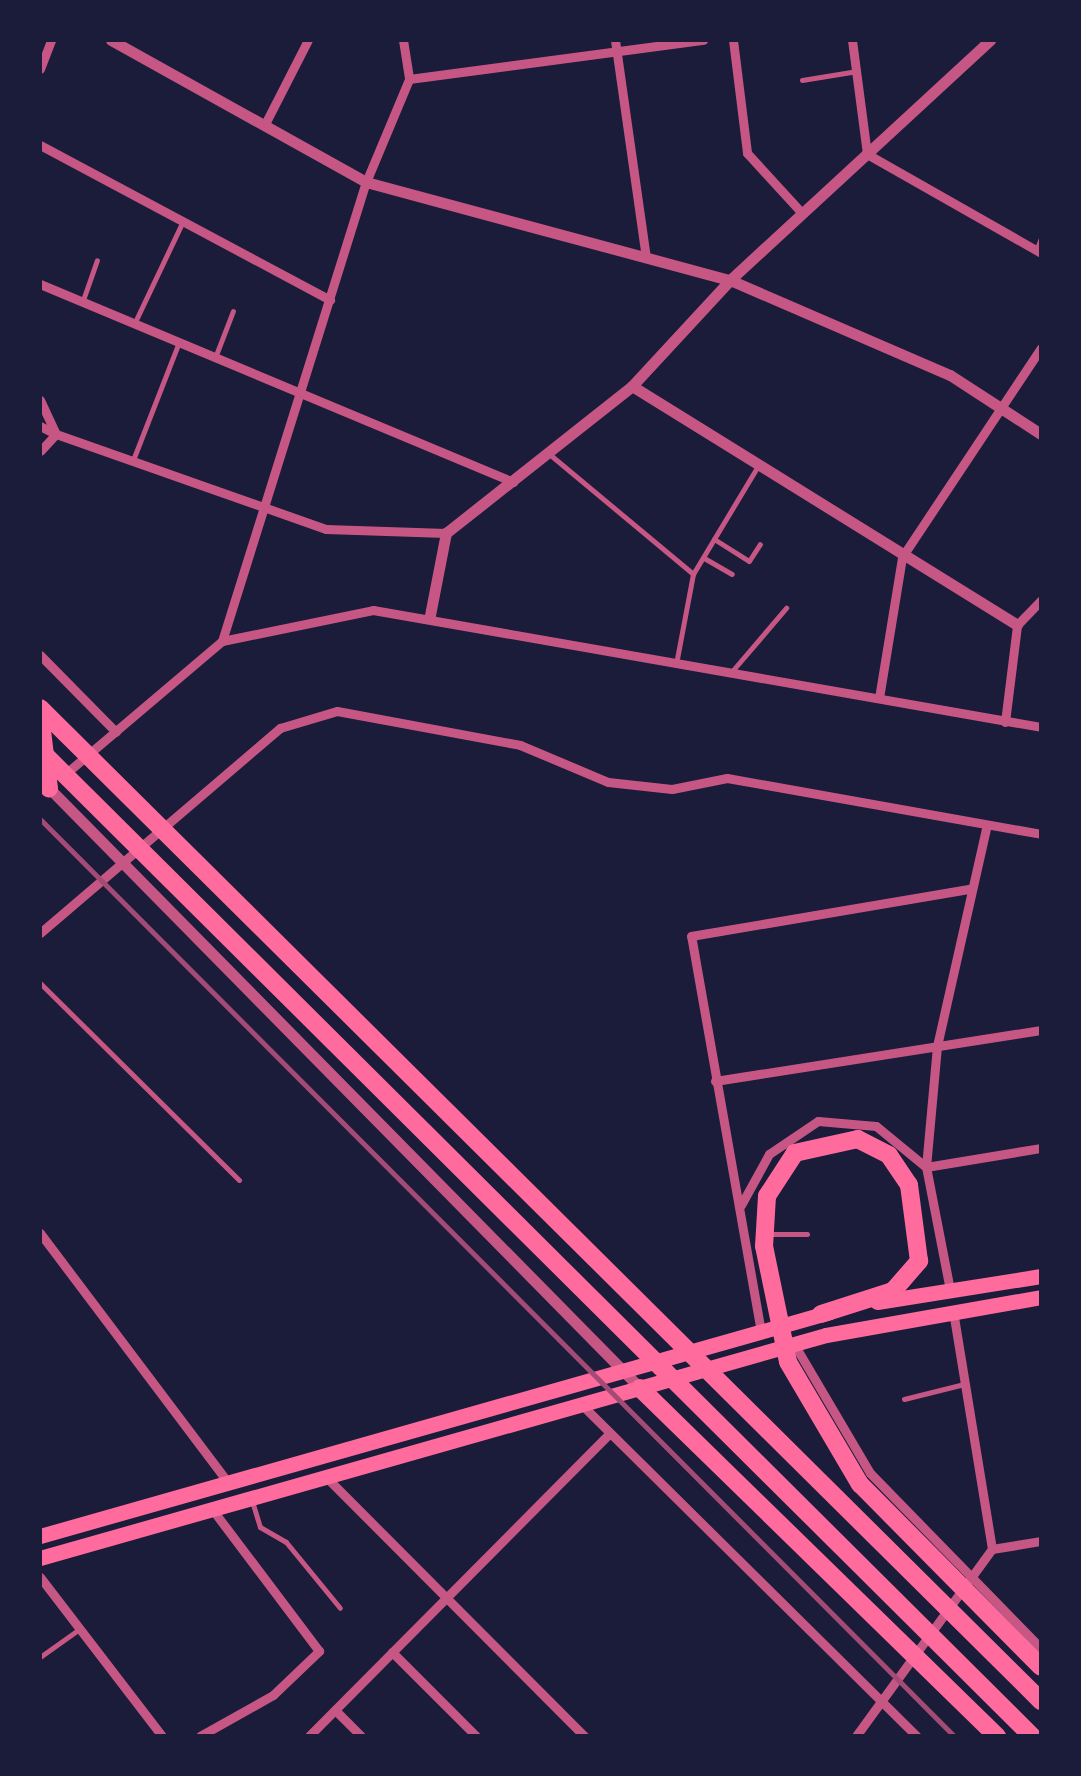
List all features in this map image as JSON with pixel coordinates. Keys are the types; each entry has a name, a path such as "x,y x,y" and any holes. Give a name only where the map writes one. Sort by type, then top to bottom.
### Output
{"highway":[{"path":"40,711 47,790"},
{"path":"40,711 1041,1701"},
{"path":"40,750 1032,1736"},
{"path":"820,1314 893,1291 921,1248 900,1168 874,1145 842,1137 810,1144 783,1166 767,1196 764,1234 779,1332 812,1414 882,1508 1041,1667"},
{"path":"640,1388 997,1736"}],"main road":[{"path":"40,1536 820,1314 1041,1276"},
{"path":"40,1558 794,1344 953,1310 1041,1296"}],"street":[{"path":"40,69 52,40"},
{"path":"111,40 366,182 730,280 950,374 1041,434"},
{"path":"266,124 308,40"},
{"path":"222,640 366,182 409,79 403,40"},
{"path":"615,40 646,258"},
{"path":"409,79 702,40"},
{"path":"733,40 747,154 802,213"},
{"path":"852,40 868,154"},
{"path":"40,426 326,529 446,533 632,386 730,280 990,40"},
{"path":"40,145 330,300"},
{"path":"868,154 1039,252"},
{"path":"40,284 512,482"},
{"path":"879,698 902,557 1006,411 1041,348"},
{"path":"632,386 1017,625"},
{"path":"40,400 56,434"},
{"path":"40,451 56,434"},
{"path":"430,615 446,533"},
{"path":"1006,722 1017,625 1041,600"},
{"path":"640,1388 47,790 222,640 322,614 430,615 1040,726"},
{"path":"40,654 116,732"},
{"path":"40,933 118,860 280,728 337,712 520,744 608,782 672,790 727,778 986,828 1041,834"},
{"path":"950,1290 926,1167 937,1046 986,828"},
{"path":"761,1332 691,936 970,889"},
{"path":"715,1081 1041,1030"},
{"path":"740,1206 769,1154 818,1121 876,1126 926,1167 1041,1148"},
{"path":"40,1233 228,1484"},
{"path":"856,1736 887,1705 992,1548 953,1310"},
{"path":"794,1344 870,1473 971,1581 1041,1648"},
{"path":"582,1404 917,1736"},
{"path":"308,1736 610,1433"},
{"path":"326,1477 584,1736"},
{"path":"200,1736 273,1695 320,1651 212,1509"},
{"path":"992,1548 1041,1541"},
{"path":"40,1577 162,1736"},
{"path":"392,1652 476,1736"},
{"path":"334,1710 361,1736"}],"lane":[{"path":"802,80 856,71"},
{"path":"135,323 183,221"},
{"path":"1039,252 1041,238"},
{"path":"82,301 97,260"},
{"path":"216,355 233,311"},
{"path":"133,460 180,341"},
{"path":"548,453 693,574"},
{"path":"678,659 693,574 758,466"},
{"path":"714,539 749,561 760,544"},
{"path":"703,558 732,574"},
{"path":"733,670 786,608"},
{"path":"40,983 239,1180"},
{"path":"764,1234 807,1234"},
{"path":"904,1398 965,1384"},
{"path":"251,1498 260,1527 286,1542 340,1608"},
{"path":"40,1658 80,1628"}],"railway":[{"path":"40,819 954,1736"}]}
